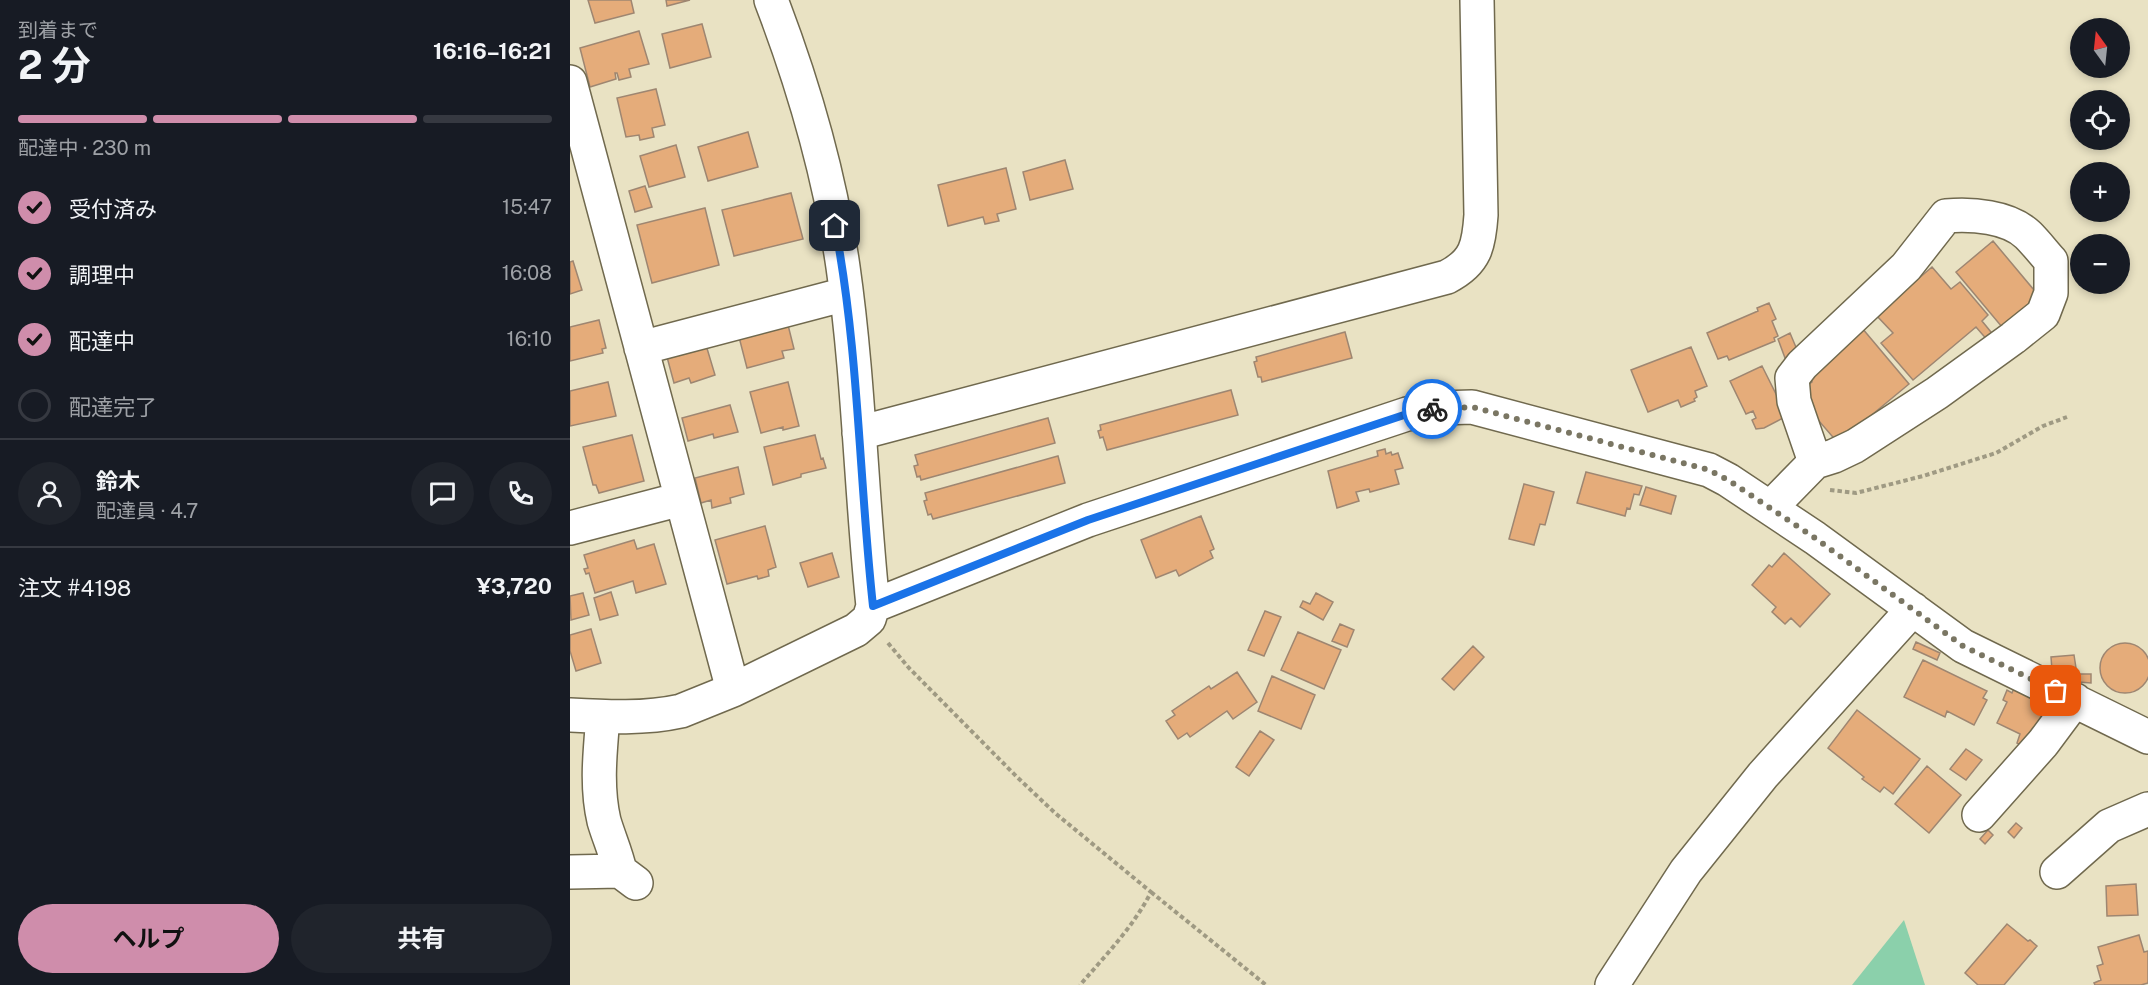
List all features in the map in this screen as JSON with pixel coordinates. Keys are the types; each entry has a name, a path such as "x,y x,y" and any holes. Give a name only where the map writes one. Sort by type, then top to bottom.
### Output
{"street":[{"path":"771,0 808,107 828,188 843,265 851,333 871,612"},
{"path":"859,433 1447,277 1462,269 1470,261 1479,238 1481,215 1477,0"},
{"path":"570,82 733,690"},
{"path":"1770,508 1807,470 1855,446 1928,399 2043,314 2050,293 2051,261 2026,234 2004,221 1965,214 1946,216 1906,267 1802,365 1792,378 1807,470"},
{"path":"640,348 846,294"},
{"path":"570,715 603,717 674,713 733,690 856,630 871,612 1088,520 1407,414 1440,408 1472,407 1709,470 1815,538 1963,646 2148,737"},
{"path":"570,528 681,499"},
{"path":"1612,985 1686,871 1763,775 1913,609"},
{"path":"1979,815 2043,743 2075,700"},
{"path":"570,872 629,878 605,823 599,794 603,717"},
{"path":"2057,872 2109,826 2148,809"}],"path":[{"path":"1807,470 1829,490 1856,493 1923,476 1996,453 2043,426 2067,417"},
{"path":"871,612 909,668 1055,813 1266,985"},
{"path":"1080,985 1138,912 1150,892"}],"green space":[{"path":"1904,920 1925,985 1852,985"}],"building":[{"path":"588,0 631,0 634,13 595,23"},
{"path":"666,0 690,0 667,6"},
{"path":"702,24 711,57 670,68 662,34"},
{"path":"639,31 649,64 629,69 631,77 619,80 615,73 616,79 590,87 580,48"},
{"path":"656,89 665,125 652,128 654,137 640,140 639,135 626,137 617,98"},
{"path":"748,132 758,167 708,181 698,147"},
{"path":"676,145 685,177 649,187 640,156"},
{"path":"1065,160 1073,189 1030,200 1023,172"},
{"path":"1006,168 1016,209 997,214 999,221 985,224 983,217 948,226 938,185"},
{"path":"645,186 652,207 635,212 629,191"},
{"path":"791,193 803,239 734,256 722,210"},
{"path":"705,208 719,265 652,283 637,225"},
{"path":"1993,241 2039,296 2002,327 1956,272"},
{"path":"573,261 582,290 570,294 570,262"},
{"path":"1932,267 1951,289 1960,282 1988,315 1982,321 1995,337 1989,342 1976,327 1913,380 1881,343 1893,333 1876,315"},
{"path":"1769,303 1776,319 1772,321 1778,336 1774,338 1775,341 1729,360 1727,356 1718,359 1707,333 1758,311 1757,308"},
{"path":"599,320 606,348 602,349 603,353 570,361 570,327"},
{"path":"788,325 794,349 782,351 784,358 747,368 739,337"},
{"path":"1862,328 1909,384 1838,443 1806,406 1802,390 1812,382 1806,375"},
{"path":"1345,332 1352,358 1262,382 1261,377 1258,377 1254,362 1257,361 1256,357"},
{"path":"1790,333 1798,352 1785,358 1778,339"},
{"path":"706,345 715,375 691,383 689,378 674,383 667,357"},
{"path":"1691,347 1707,386 1695,391 1697,397 1695,401 1681,407 1678,400 1648,412 1631,370"},
{"path":"1762,366 1787,416 1764,428 1756,429 1752,420 1756,418 1753,411 1746,414 1730,381"},
{"path":"608,382 616,416 570,426 570,391"},
{"path":"788,382 799,426 783,430 783,427 761,433 750,392"},
{"path":"1231,390 1238,415 1107,450 1103,437 1100,438 1098,431 1101,430 1100,425"},
{"path":"730,405 738,432 714,438 713,434 688,441 682,418"},
{"path":"1048,418 1055,443 921,480 920,476 917,477 914,466 918,465 915,455"},
{"path":"632,435 644,481 599,493 596,485 593,485 583,447"},
{"path":"815,435 821,459 823,458 826,468 801,474 801,477 773,485 764,447"},
{"path":"1385,449 1386,454 1398,453 1403,468 1395,470 1399,484 1370,492 1369,489 1356,492 1359,501 1337,508 1328,471 1378,456 1377,451"},
{"path":"1058,456 1065,483 933,519 931,514 928,515 924,501 927,500 925,493"},
{"path":"738,467 744,494 730,498 731,503 712,508 711,500 701,503 695,478"},
{"path":"1586,472 1642,486 1639,495 1634,494 1630,509 1627,508 1625,516 1577,503"},
{"path":"1524,484 1554,492 1545,525 1540,524 1534,545 1509,539"},
{"path":"1646,487 1676,496 1671,514 1640,505"},
{"path":"1201,516 1214,549 1210,551 1213,558 1179,576 1176,570 1156,578 1141,540"},
{"path":"765,526 776,567 768,570 769,576 758,579 757,576 727,584 715,540"},
{"path":"634,540 637,549 654,544 666,584 636,593 633,581 595,593 589,573 586,574 584,569 588,568 584,555"},
{"path":"832,553 839,577 808,587 800,563"},
{"path":"1784,553 1830,594 1800,627 1791,618 1785,624 1772,612 1776,607 1752,585 1769,565 1772,567"},
{"path":"611,592 618,615 600,620 594,598"},
{"path":"583,593 589,615 571,620 570,596"},
{"path":"1316,593 1333,602 1323,620 1300,607 1303,601 1310,604"},
{"path":"1265,611 1281,617 1264,656 1248,650"},
{"path":"1340,624 1354,630 1347,647 1332,641"},
{"path":"591,629 601,663 576,671 570,651 570,635"},
{"path":"1298,632 1341,650 1324,689 1281,670"},
{"path":"1916,642 1940,653 1937,660 1913,649"},
{"path":"2120,643 2130,643 2139,647 2148,658 2149,676 2146,682 2139,689 2130,693 2120,693 2111,689 2104,682 2100,673 2100,663 2104,654 2111,647"},
{"path":"1473,646 1484,657 1454,690 1442,679"},
{"path":"2074,655 2076,668 2052,670 2051,657"},
{"path":"1923,660 1987,691 1983,698 1987,700 1974,725 1947,711 1945,717 1904,697"},
{"path":"1237,672 1257,702 1233,719 1227,711 1190,737 1187,733 1178,739 1166,721 1175,715 1172,711 1209,686 1211,689"},
{"path":"2079,674 2091,674 2091,683 2079,682"},
{"path":"1272,676 1315,695 1301,729 1258,711"},
{"path":"2014,688 2056,707 2025,746 2017,743 2020,734 1997,723 2007,702 2003,700 2007,690 2012,693"},
{"path":"1857,710 1920,759 1893,794 1884,787 1880,792 1828,748"},
{"path":"1260,731 1274,740 1249,776 1236,767"},
{"path":"1966,749 1982,760 1966,780 1950,769"},
{"path":"1927,766 1961,795 1929,833 1895,804"},
{"path":"2016,823 2022,828 2014,838 2008,832"},
{"path":"1988,830 1993,835 1985,844 1980,839"},
{"path":"2136,884 2138,915 2107,916 2106,886"},
{"path":"2007,924 2037,946 2004,985 1978,985 1965,973"},
{"path":"2139,935 2144,952 2148,951 2148,983 2095,985 2094,983 2101,980 2097,966 2103,964 2098,947"}],"way so far":[{"path":"1432,409 1472,407 1709,470 1728,480 1815,538 1963,646 2056,691"}],"route":[{"path":"835,226 843,265 851,333 873,606 1088,520 1407,414 1432,409"}]}
